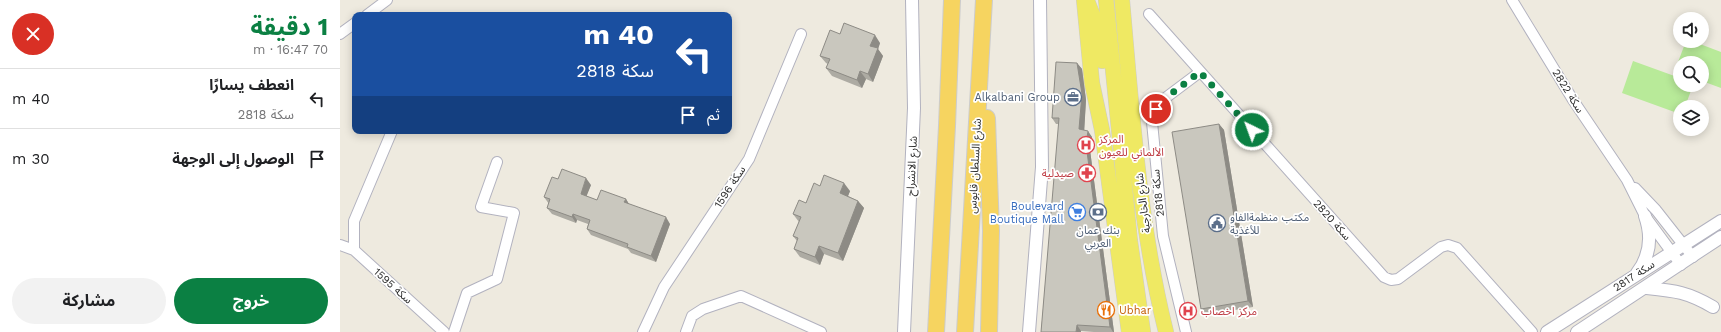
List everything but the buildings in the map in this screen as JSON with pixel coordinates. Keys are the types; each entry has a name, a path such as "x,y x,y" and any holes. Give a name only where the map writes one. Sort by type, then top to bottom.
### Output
{"highway":[{"path":"936,332 948,126 952,0"},
{"path":"984,4 991,231 989,332"},
{"name":"شارع السلطان قابوس","path":"965,332 984,4"}],"main road":[{"path":"1084,0 1092,83 1100,118 1129,332"},
{"path":"1087,0 1096,24 1106,82 1114,97"},
{"name":"شارع الخارجية","path":"1106,0 1114,97 1130,240 1144,332"},
{"name":"شارع الخارجية","path":"1122,0 1130,98 1147,237 1166,332"}],"street":[{"path":"371,12 387,0"},
{"name":"شارع الانشراح","path":"904,332 914,108 912,0"},
{"path":"1029,332 1042,167 1040,0"},
{"name":"سكة 2822","path":"1512,0 1573,100 1627,180 1645,216 1681,264"},
{"name":"سكة 2820","path":"1149,14 1384,277 1391,280 1398,280 1441,247 1448,245 1457,248 1532,332"},
{"path":"340,34 352,25"},
{"name":"سكة 1596","path":"643,332 664,287 749,159 801,34"},
{"name":"سكة 2818","path":"1186,332 1163,236 1152,122 1160,102 1200,72"},
{"path":"354,250 354,221 391,134"},
{"path":"454,332 467,293 496,279 514,213 481,207 497,162"},
{"name":"سكة 2822","path":"1627,180 1656,210 1693,256"},
{"path":"1635,276 1644,262 1648,247 1649,231 1645,216"},
{"name":"سكة 2817","path":"1548,332 1721,221"},
{"name":"سكة 2817","path":"1577,332 1646,288 1721,237"},
{"name":"سكة 1595","path":"340,245 354,250 444,332"},
{"path":"1646,288 1692,295 1713,307"},
{"path":"686,332 692,316 703,309 741,296 821,332"}],"green space":[{"path":"1709,47 1721,52 1721,88 1709,84 1709,56 1680,56 1683,48"},
{"path":"1633,61 1673,75 1673,92 1690,92 1688,100 1673,100 1673,111 1622,93"}],"place":[{"name":"Alkalbani Group","path":"1073,97"},
{"name":"المركز الألماني للعيون","path":"1086,145"},
{"name":"صيدلية","path":"1087,173"},
{"name":"Boulevard Boutique Mall","path":"1077,212"},
{"name":"بنك عمان العربي","path":"1098,212"},
{"name":"مكتب منظمةالفاو للأغذية","path":"1217,223"},
{"name":"Ubhar","path":"1106,310"},
{"name":"مركز اخصاب","path":"1188,311"}],"route":[{"path":"1156,109 1160,102 1200,72 1252,130"}]}
